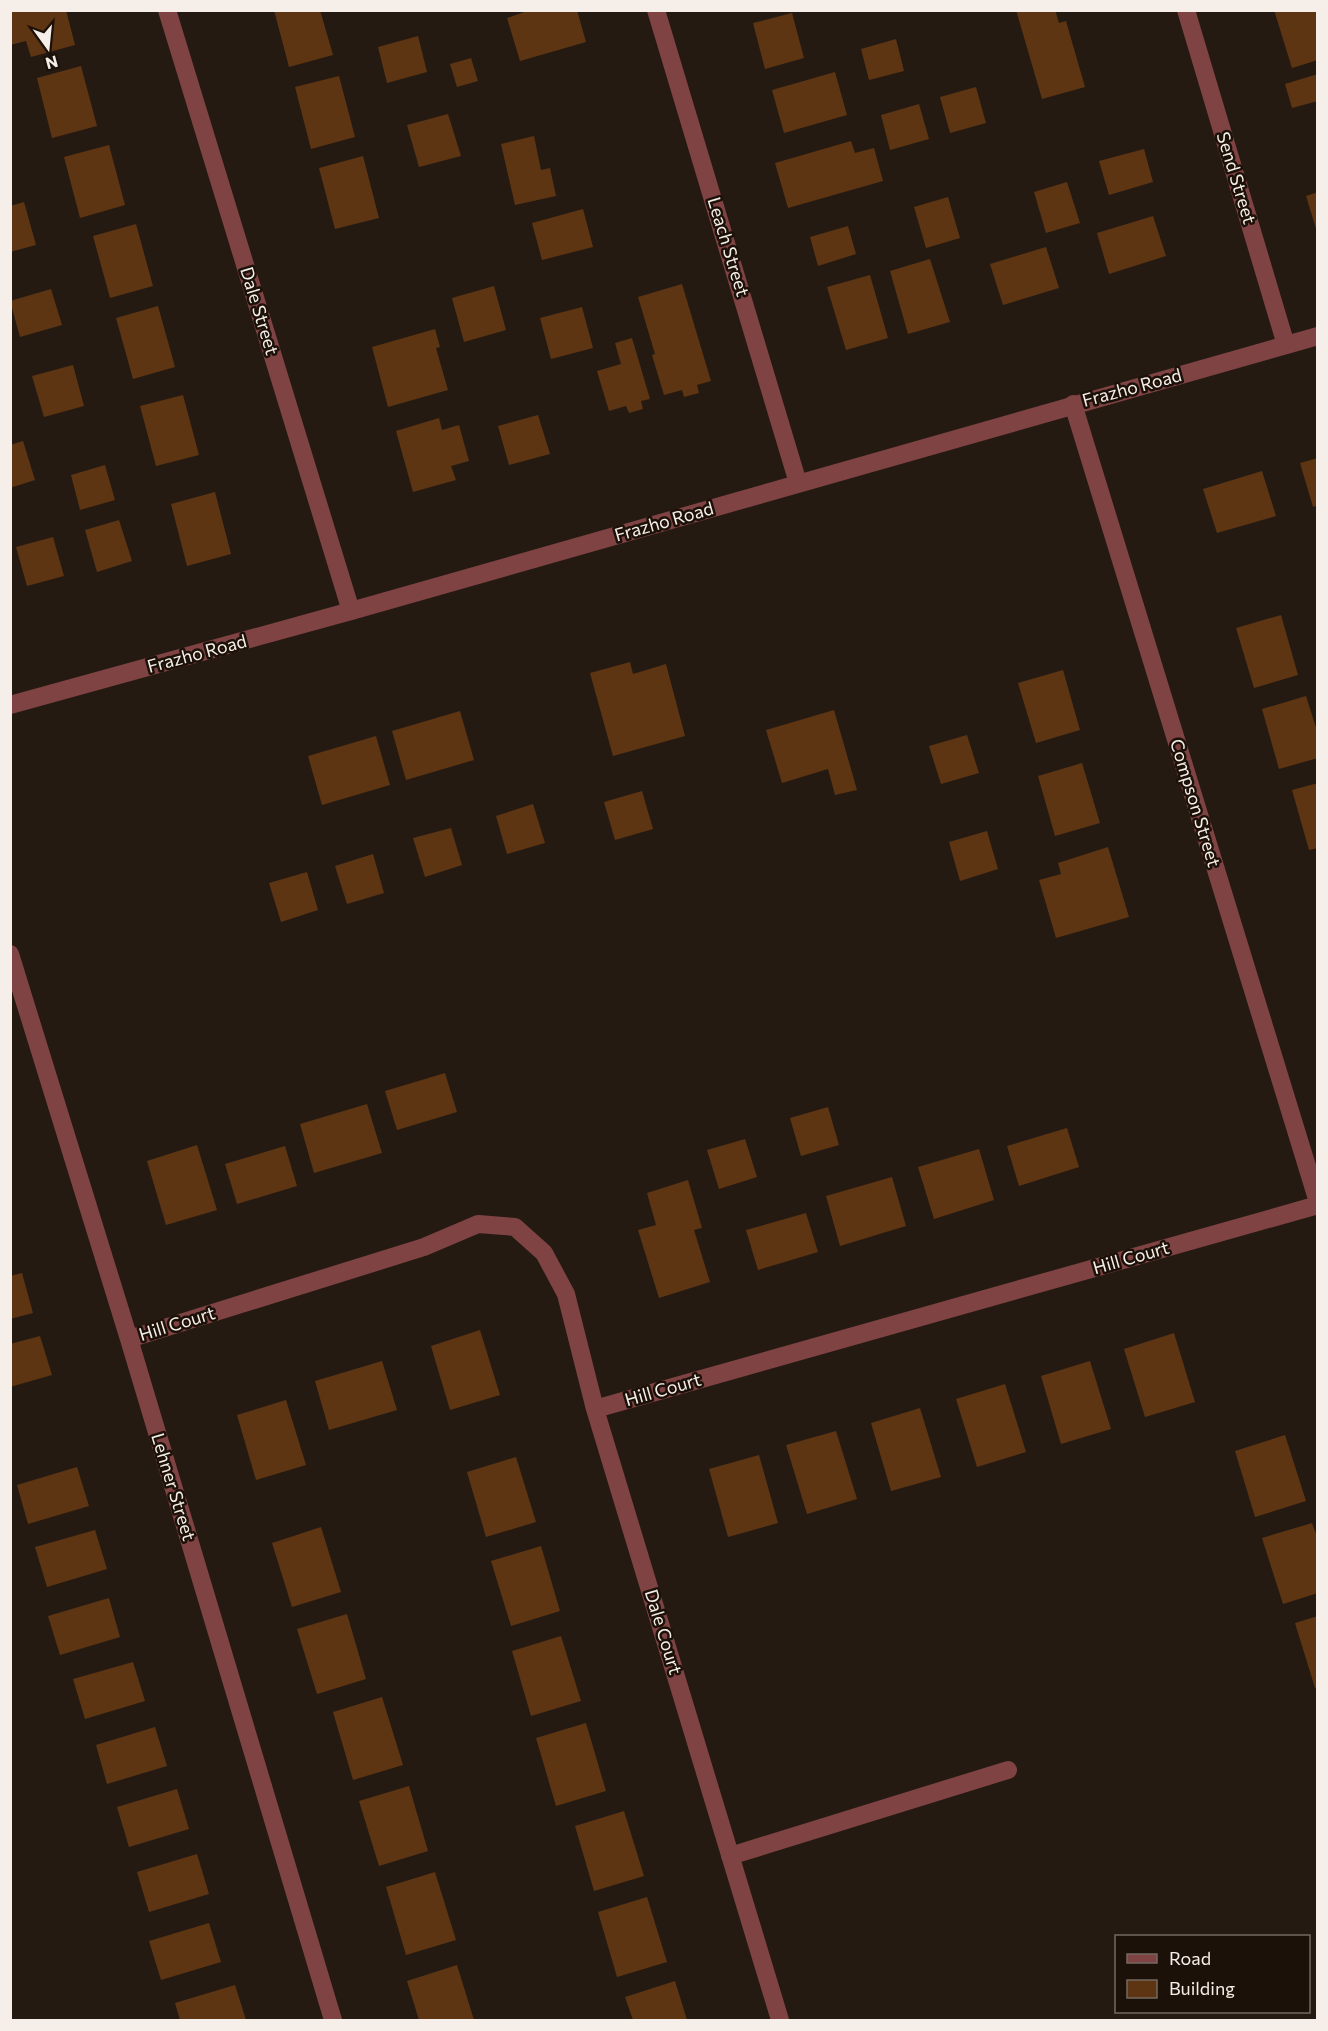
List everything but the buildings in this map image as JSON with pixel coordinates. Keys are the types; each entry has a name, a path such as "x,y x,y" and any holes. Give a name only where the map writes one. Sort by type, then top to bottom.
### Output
{"street":[{"name":"Dale Street","path":"167,10 351,611"},
{"name":"Leach Street","path":"656,10 798,483"},
{"name":"Send Street","path":"1185,10 1286,345"},
{"name":"Frazho Road","path":"10,705 351,611 1317,336"},
{"name":"Compson Street","path":"1073,404 1317,1204"},
{"name":"Lehner Street","path":"10,954 129,1339 333,2020"},
{"name":"Hill Court","path":"129,1339 424,1247 478,1224 514,1227 544,1253 566,1294 596,1409 1317,1204"},
{"name":"Dale Court","path":"596,1409 780,2020"},
{"path":"730,1856 1008,1770"}]}
